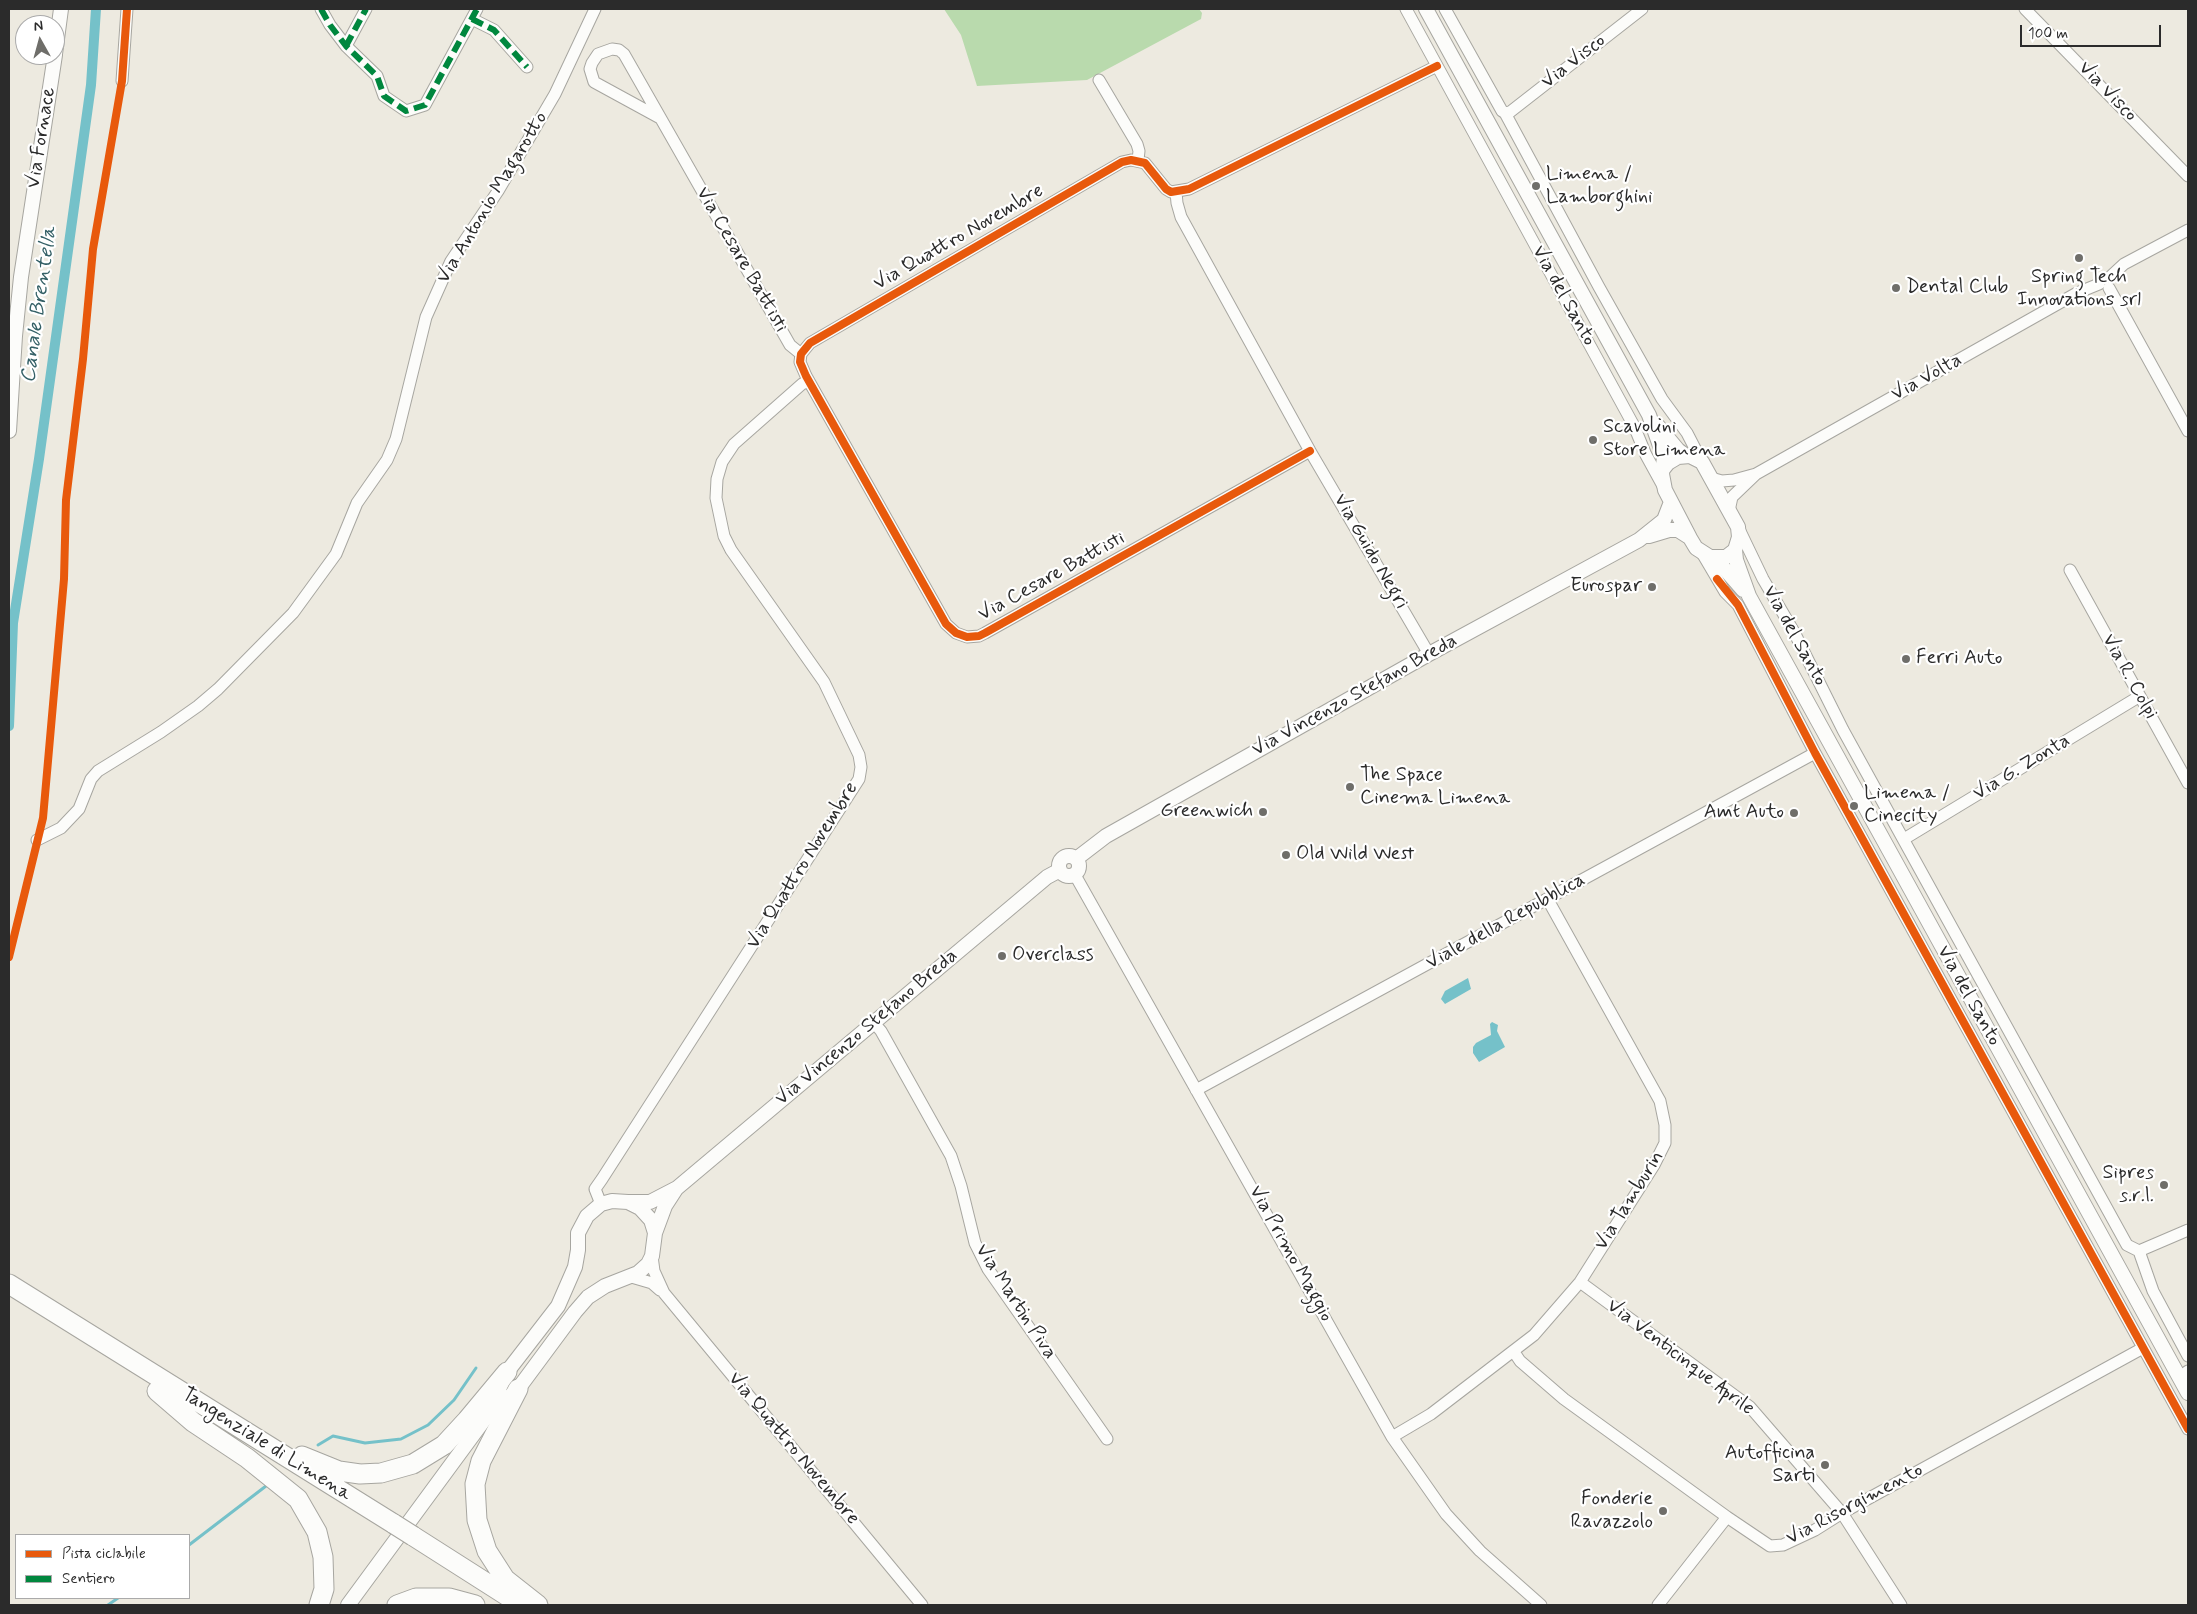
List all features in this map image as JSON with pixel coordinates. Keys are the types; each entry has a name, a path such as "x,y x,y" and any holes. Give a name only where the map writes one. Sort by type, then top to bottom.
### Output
{"highway":[{"name":"Tangenziale di Limena","path":"12,1294 409,1541 501,1605"},
{"path":"161,1387 204,1399 295,1453 333,1469 360,1474 381,1473 413,1464 444,1445 507,1372"},
{"path":"161,1387 193,1422 247,1458 298,1500 317,1532 323,1557 324,1589 319,1605"},
{"path":"518,1389 481,1461 475,1484 477,1520 486,1551 505,1579 538,1605"},
{"name":"Tangenziale di Limena","path":"409,1541 523,1605"},
{"path":"397,1605 416,1598 448,1598 475,1605"}],"street":[{"path":"122,82 126,9"},
{"path":"321,9 330,25 346,46 377,76 384,96 406,111 425,105 474,14 494,30 527,66"},
{"path":"346,46 366,9"},
{"name":"Via Antonio Magarotto","path":"37,840 61,828 79,809 90,779 98,771 161,732 198,706 218,689 294,613 336,554 357,503 387,460 396,439 426,318 448,269 498,191 555,94 595,9"},
{"name":"Via del Santo","path":"1406,9 1634,426 1640,442 1690,538 1702,553 1725,592 1738,605 1816,753 2188,1429"},
{"path":"1426,9 1649,415 1678,450 1686,456 1702,462"},
{"path":"1445,9 1502,111 1505,113 1662,400 1687,433 1702,462"},
{"name":"Via Visco","path":"1505,113 1510,112 1642,9"},
{"name":"Via Visco","path":"2025,9 2188,176"},
{"name":"Via Cesare Battisti","path":"660,118 594,82 590,69 592,62 598,54 612,49 619,50 624,54 790,345 801,354 800,362 809,381 946,624 956,633 967,637 979,636 985,633 1310,451"},
{"name":"Via Fornace","path":"9,431 21,277 53,65"},
{"path":"1099,80 1137,144 1139,151 1138,160 1150,168 1166,189 1176,192 1189,189 1437,66"},
{"path":"1491,166 1506,157"},
{"name":"Via Quattro Novembre","path":"801,354 810,343 1115,166 1126,161 1138,160"},
{"path":"1176,192 1176,202 1181,217 1310,451"},
{"name":"Via Volta","path":"1756,474 2077,293 2104,286 2099,278 2103,274 2112,276 2124,264 2188,230"},
{"path":"2104,286 2188,431"},
{"name":"Via Quattro Novembre","path":"601,1204 595,1189 859,779 861,767 858,755 824,682 731,550 724,536 716,498 717,479 722,462 734,444 796,389 809,381"},
{"name":"Via del Santo","path":"1649,415 1662,446 1664,468 1662,479 1668,496"},
{"name":"Via Guido Negri","path":"1310,451 1428,654"},
{"path":"1664,468 1678,456 1686,456"},
{"name":"Via del Santo","path":"1702,462 1738,527 1763,579 1794,632 1843,730 2127,1244 2139,1251"},
{"path":"1711,478 1722,481 1734,480 1756,474"},
{"path":"1729,511 1732,498 1756,474"},
{"name":"Via Vincenzo Stefano Breda","path":"1639,540 1664,520 1669,512 1668,496"},
{"name":"Via del Santo","path":"1738,527 1735,550 1748,596"},
{"name":"Via Vincenzo Stefano Breda","path":"601,1204 612,1202 650,1202 677,1188 1047,877 1060,870 1060,864 1063,859 1071,856 1076,859 1097,841 1428,654 1639,540 1669,530 1678,530 1690,538"},
{"path":"1702,553 1716,558 1726,557 1735,550"},
{"name":"Via del Santo","path":"1716,558 1748,596"},
{"name":"Via R. Colpi","path":"2070,570 2188,783"},
{"path":"1748,596 2184,1374 2188,1394"},
{"name":"Via G. Zonta","path":"1904,840 2140,696"},
{"path":"1816,717 1833,707"},
{"name":"Viale della Repubblica","path":"1196,1090 1816,753"},
{"path":"1060,870 1066,876 1075,875 1080,867 1076,859"},
{"name":"Via Primo Maggio","path":"1075,875 1196,1090 1252,1185 1392,1437 1446,1514 1480,1550 1541,1605"},
{"name":"Via Tamburin","path":"1392,1437 1431,1414 1534,1335 1580,1282 1662,1152 1665,1143 1663,1111 1657,1096 1548,900"},
{"name":"Via del Santo","path":"1966,988 1981,980"},
{"name":"Via Martin Piva","path":"874,1023 881,1031 951,1156 961,1186 975,1243 985,1262 1106,1439"},
{"name":"Via Vincenzo Stefano Breda","path":"652,1256 655,1232 665,1206 677,1188"},
{"path":"628,1202 640,1208 652,1220 655,1232"},
{"path":"348,1605 484,1420 507,1372 558,1306 575,1267 578,1233 587,1216 601,1204"},
{"path":"2188,1230 2139,1251 2153,1291 2188,1356"},
{"path":"484,1420 518,1389 588,1297 604,1286 638,1273 648,1264 652,1256"},
{"name":"Via Quattro Novembre","path":"652,1256 656,1277 664,1293"},
{"name":"Via Quattro Novembre","path":"628,1276 652,1283 664,1293 922,1605"},
{"name":"Via Venticinque Aprile","path":"1580,1282 1750,1407 1842,1513 1901,1605"},
{"name":"Via Risorgimento","path":"1514,1352 1520,1361 1564,1399 1770,1546 1783,1545 1795,1540 2143,1348"},
{"path":"1658,1605 1727,1517"}],"green space":[{"path":"944,9 1199,9 1202,13 1201,19 1087,80 977,86 961,35"}],"water":[{"path":"1468,978 1471,989 1445,1004 1441,999 1445,991"},
{"path":"1492,1022 1498,1025 1497,1031 1505,1047 1479,1062 1473,1053 1473,1047 1476,1043 1491,1035 1490,1024"}],"waterway":[{"name":"Canale Brentella","path":"9,726 13,623 39,459 91,85 96,9"},
{"path":"318,1445 333,1436 365,1443 401,1439 428,1425 454,1400 476,1368"},
{"path":"190,1544 266,1486"},
{"path":"108,1605 117,1599"}],"marked path":[{"path":"321,9 330,25 346,46 377,76 384,96 406,111 425,105 477,9"},
{"path":"346,46 366,9"},
{"path":"472,19 494,30 527,67"}],"cycle path":[{"path":"9,957 43,818 64,579 66,500 83,359 93,249 122,81 127,9"},
{"path":"1310,451 985,633 979,636 967,637 956,633 946,624 806,376 800,362 801,354 810,343 1122,162 1131,160 1145,163 1166,189 1171,192 1189,189 1437,66"},
{"path":"1717,579 1738,605 1815,753 2188,1429"}],"place":[{"name":"Limena / Lamborghini","path":"1536,186"},
{"name":"Spring Tech Innovations srl","path":"2079,258"},
{"name":"Dental Club","path":"1896,288"},
{"name":"Scavolini Store Limena","path":"1593,440"},
{"name":"Eurospar","path":"1652,587"},
{"name":"Ferri Auto","path":"1906,659"},
{"name":"The Space Cinema Limena","path":"1350,787"},
{"name":"Limena / Cinecity","path":"1854,806"},
{"name":"Greenwich","path":"1263,812"},
{"name":"Amt Auto","path":"1794,813"},
{"name":"Old Wild West","path":"1286,855"},
{"name":"Overclass","path":"1002,956"},
{"name":"Sipres s.r.l.","path":"2164,1185"},
{"name":"Autofficina Sarti","path":"1825,1465"},
{"name":"Fonderie Ravazzolo","path":"1663,1511"}]}
